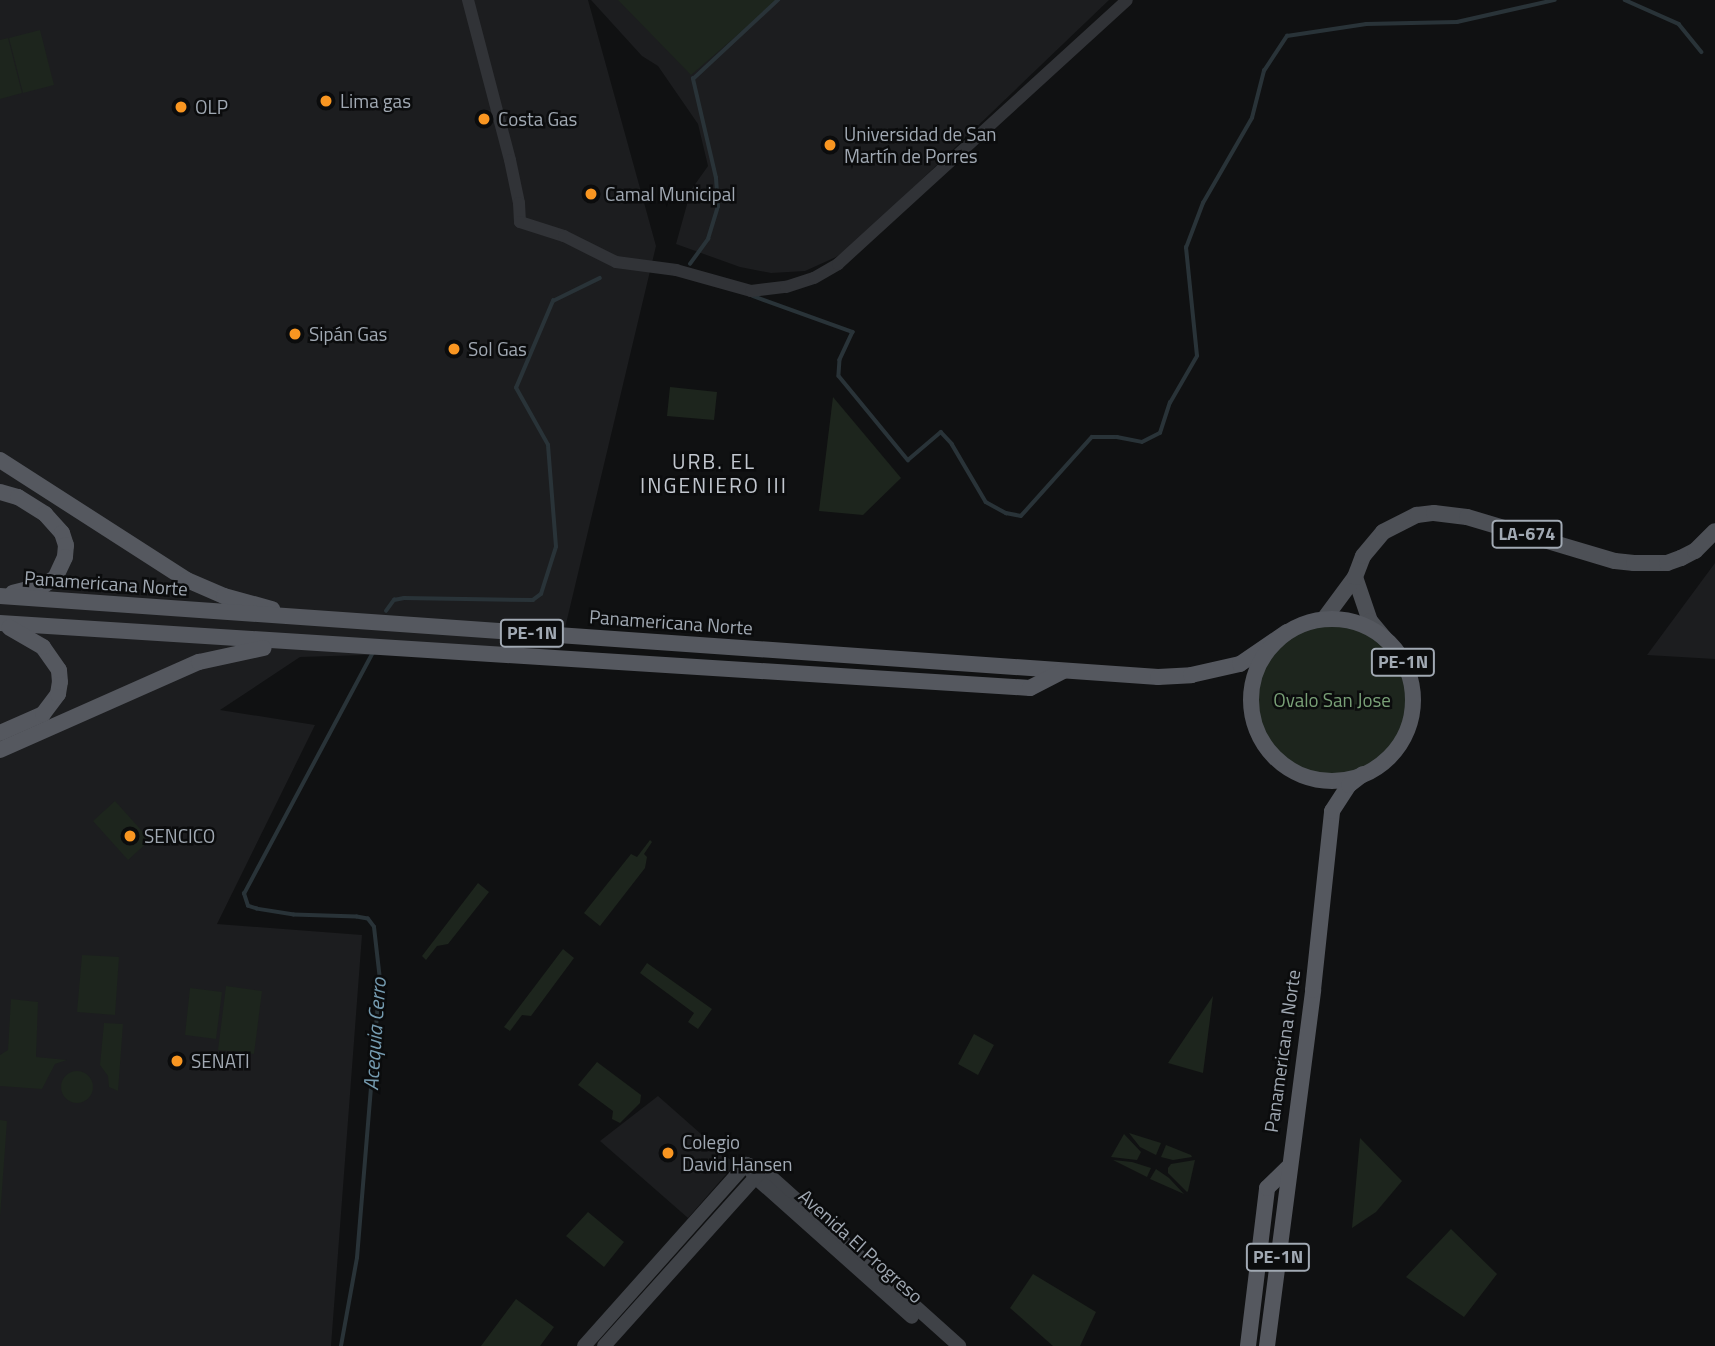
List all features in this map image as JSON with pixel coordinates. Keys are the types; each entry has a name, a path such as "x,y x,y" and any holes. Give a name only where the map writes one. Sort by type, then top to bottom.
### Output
{"highway":[{"path":"0,460 187,580 224,596 308,619"},
{"path":"0,492 18,497 45,514 62,533 66,545 65,557 55,578 44,585 1,596"},
{"name":"Panamericana Norte","path":"1,596 1158,677 1191,676 1240,664 1287,632"},
{"name":"PE-1N","path":"1324,619 1363,625 1385,639 1403,662 1412,690 1410,719 1401,740 1388,757 1363,774 1334,781 1304,776 1279,761 1260,738 1251,710 1253,680 1266,653 1287,632 1324,619"},
{"path":"0,623 43,647 59,670 60,682 52,705 43,714 0,733"},
{"name":"PE-1N","path":"0,623 1030,688 1065,670"},
{"path":"0,750 200,662 224,655 297,643"},
{"name":"Panamericana Norte","path":"1267,1346 1313,990 1332,811 1349,785 1363,774"},
{"name":"PE-1N","path":"1248,1346 1267,1188 1288,1168"}],"main road":[{"name":"LA-674","path":"1324,619 1355,577 1363,556 1382,533 1401,521 1434,513 1466,517 1623,563 1656,564 1681,558 1695,551 1715,531"},
{"path":"1355,577 1370,621 1385,639"},
{"name":"Avenida El Progreso","path":"584,1346 746,1164 959,1346"},
{"path":"604,1346 759,1173"},
{"name":"Avenida El Progreso","path":"759,1173 945,1346"}],"street":[{"path":"468,0 510,160 520,222 564,236 616,262 676,270 751,291 786,287 814,278 838,264 1127,0"}],"shaded area":[{"path":"0,0 588,0 656,246 560,649 300,657 220,710 315,725 217,924 362,935 331,1346 0,1346"},
{"name":"Universidad de San Martín de Porres","path":"591,0 1109,0 850,248 805,271 771,273 740,267 676,244 691,190 708,166 698,124 658,66 642,56"},
{"path":"1715,563 1715,659 1647,655"},
{"name":"Colegio David Hansen","path":"658,1096 735,1164 688,1218 600,1141"}],"green space":[{"path":"618,0 778,0 691,75"},
{"path":"40,30 54,85 23,93 9,38"},
{"path":"8,38 22,93 0,99 0,40"},
{"path":"670,387 717,392 714,420 667,416"},
{"path":"833,397 901,478 863,515 819,511"},
{"name":"Ovalo San Jose","path":"1332,624 1361,629 1386,646 1403,671 1408,700 1403,729 1386,754 1361,771 1332,776 1303,771 1278,754 1261,729 1256,700 1261,671 1278,646 1303,629"},
{"path":"115,801 150,840 128,860 93,821"},
{"path":"650,840 652,842 644,854 647,857 645,868 600,926 584,913 631,854 637,857"},
{"path":"478,883 489,892 448,944 437,946 426,960 422,956"},
{"path":"563,949 574,958 531,1016 522,1015 510,1031 504,1027"},
{"path":"82,955 119,957 115,1015 77,1012"},
{"path":"647,963 712,1009 698,1029 688,1022 694,1013 640,973"},
{"path":"226,986 262,991 254,1054 218,1050"},
{"path":"190,988 222,992 216,1039 185,1035"},
{"path":"1213,996 1203,1073 1168,1063"},
{"path":"11,999 38,1002 36,1057 67,1060 55,1064 42,1089 0,1086 0,1055 8,1050"},
{"path":"104,1023 123,1024 118,1091 109,1087 108,1076 100,1065"},
{"path":"974,1034 994,1045 978,1075 958,1064"},
{"path":"597,1062 641,1095 640,1103 620,1123 612,1119 613,1111 578,1085"},
{"path":"77,1071 89,1075 93,1087 89,1099 77,1103 65,1099 61,1087 65,1075"},
{"path":"0,1120 7,1121 0,1217"},
{"path":"1129,1133 1161,1143 1156,1155 1140,1147"},
{"path":"1124,1134 1141,1152 1137,1160 1111,1157"},
{"path":"1360,1138 1402,1181 1376,1212 1352,1228"},
{"path":"1166,1145 1192,1157 1173,1160 1161,1157"},
{"path":"1113,1160 1132,1162 1151,1168 1147,1177"},
{"path":"1195,1160 1187,1192 1168,1173 1168,1168 1171,1164"},
{"path":"1156,1169 1169,1178 1184,1194 1150,1179"},
{"path":"588,1212 624,1242 604,1267 566,1236"},
{"path":"1451,1229 1497,1274 1464,1317 1406,1277"},
{"path":"1033,1274 1096,1312 1080,1346 1053,1346 1010,1308"},
{"path":"516,1299 554,1327 540,1346 481,1346"}],"waterway":[{"name":"Acequia Cerro","path":"690,264 708,239 718,207 716,178 693,79 778,0"},
{"path":"753,296 853,332 840,360 839,376 908,460 941,432 952,444 986,502 1006,513 1021,516 1092,437 1117,437 1142,442 1160,433 1170,403 1197,356 1186,248 1203,203 1252,118 1264,71 1287,36 1366,24 1457,22 1555,0"},
{"path":"1625,0 1679,24 1702,52"},
{"name":"Acequia Cerro","path":"386,611 394,600 404,598 533,600 541,594 556,547 548,445 516,388 553,301 600,278"},
{"name":"Acequia Cerro","path":"341,1346 357,1258 380,980 374,927 368,919 357,917 294,915 257,909 248,906 244,894 373,652"}],"place":[{"name":"Lima gas","path":"326,101"},
{"name":"OLP","path":"181,107"},
{"name":"Costa Gas","path":"484,119"},
{"name":"Universidad de San Martín de Porres","path":"830,145"},
{"name":"Camal Municipal","path":"591,194"},
{"name":"Sipán Gas","path":"295,334"},
{"name":"Sol Gas","path":"454,349"},
{"name":"SENCICO","path":"130,836"},
{"name":"SENATI","path":"177,1061"},
{"name":"Colegio David Hansen","path":"668,1153"}],"district":[{"name":"URB. EL INGENIERO III","path":"714,473"}]}
